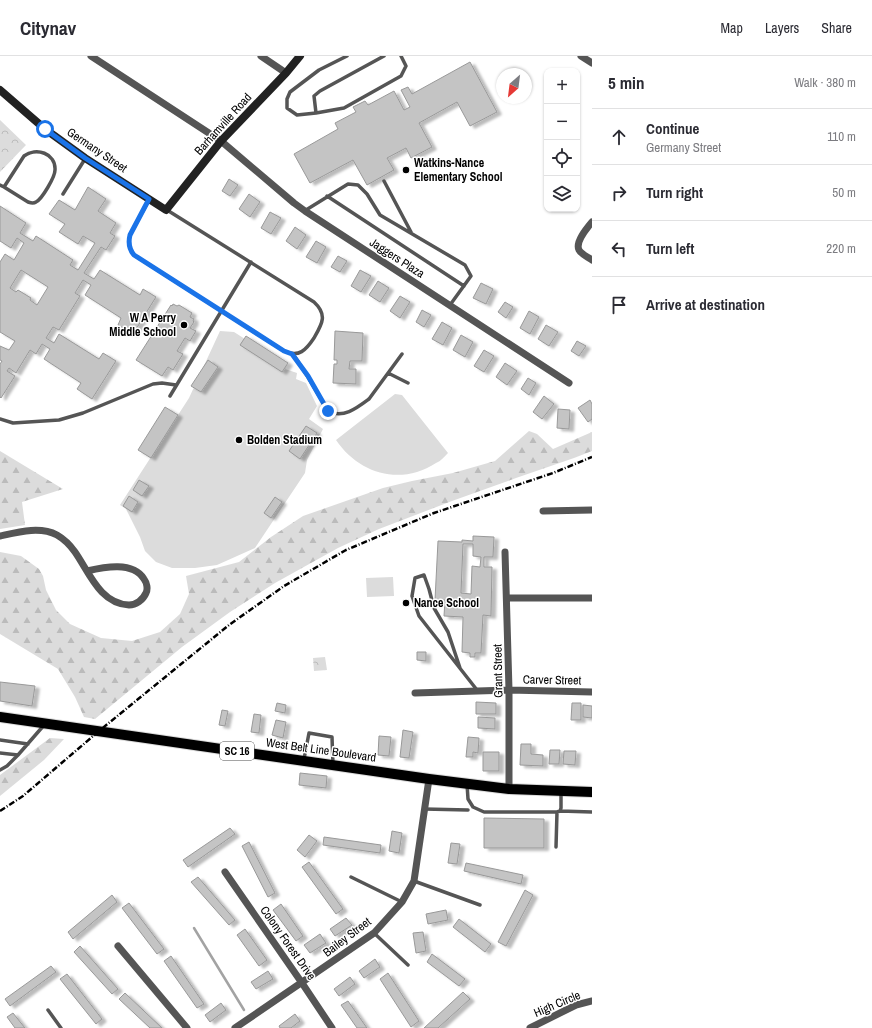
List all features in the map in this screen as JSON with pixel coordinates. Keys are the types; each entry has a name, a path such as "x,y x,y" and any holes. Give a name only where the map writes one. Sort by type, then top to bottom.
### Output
{"main road":[{"name":"West Belt Line Boulevard","path":"0,717 429,779 510,789 592,792"}],"street":[{"path":"91,56 221,141"},
{"path":"261,56 286,73"},
{"name":"Barhamville Road","path":"166,210 221,141 286,73 300,56"},
{"path":"581,56 592,63"},
{"name":"Germany Street","path":"0,90 45,129 85,158 166,210"},
{"name":"Jaggers Plaza","path":"221,141 305,211 569,383"},
{"path":"592,222 581,237 578,246 580,252 592,260"},
{"path":"542,511 592,510"},
{"path":"0,536 32,530 41,530 55,534 70,546 91,579 107,596 123,604 132,605 140,601 146,594 147,587 144,579 137,572 131,569 105,567 87,571"},
{"name":"Grant Street","path":"505,552 510,789"},
{"path":"507,598 592,598"},
{"name":"Carver Street","path":"415,693 509,690 592,692"},
{"name":"Bailey Street","path":"235,1028 374,933 402,902 414,881 429,779"},
{"name":"Colony Forest Drive","path":"225,872 302,982 332,1028"},
{"path":"118,946 186,1028"},
{"name":"High Circle","path":"530,1028 576,1005 592,1002"}],"lane":[{"path":"347,56 319,70 290,92 286,99 287,108 297,115 344,108 401,76 406,66 401,56"},
{"path":"316,113 314,96 320,91 384,56"},
{"path":"40,151 51,158 54,163 56,170 54,176 38,201 32,203 28,202 2,186 24,156 28,153 40,151"},
{"path":"63,194 85,158"},
{"path":"384,181 411,233"},
{"path":"305,211 348,184 358,185 367,194 380,215 465,265 471,276 450,305"},
{"path":"327,196 464,286"},
{"path":"149,199 128,241 134,255 284,351 292,354 308,376 328,411 336,414 348,412 369,399 402,354"},
{"path":"166,210 251,262 318,306 323,316 321,326 308,348 304,351 292,354"},
{"path":"170,396 251,262"},
{"path":"388,373 408,383"},
{"path":"0,419 13,422 59,420 83,413 153,384 162,383 176,385"},
{"path":"460,668 448,632 434,608 424,576 415,578 412,596 419,616 478,691"},
{"path":"0,770 7,766 18,755 46,724"},
{"path":"304,761 309,733 332,737 333,765"},
{"path":"0,740 28,744"},
{"path":"0,753 18,755"},
{"path":"468,783 468,799 473,807 484,812 592,812"},
{"path":"556,847 558,812 561,808 561,791"},
{"path":"424,809 468,810"},
{"path":"351,877 402,902"},
{"path":"414,881 480,905"},
{"path":"374,933 408,965"},
{"path":"48,1010 61,1028"}],"green space":[{"path":"0,120 26,145 0,172"},
{"name":"Bolden Stadium","path":"220,331 234,332 287,366 285,369 297,373 296,379 306,383 317,406 309,419 323,429 307,460 305,473 255,548 217,565 195,568 172,568 156,562 145,551 140,537 126,509 120,505 189,398"},
{"path":"395,394 402,395 448,453 438,462 423,470 409,474 395,475 382,473 369,468 356,461 345,452 336,440"},
{"path":"529,431 537,434 553,449 592,432 592,451 452,501 379,529 338,548 275,583 230,612 182,647 95,719 84,717 75,697 58,669 0,634 0,552 21,556 39,569 43,576 46,590 56,610 70,624 101,638 132,641 160,632 180,614 189,594 186,576 239,562 271,537 303,516 383,488 453,473 495,461"},
{"path":"0,451 63,489 22,502 25,525 0,529"},
{"path":"393,577 394,596 367,597 366,578"},
{"path":"325,657 327,670 314,671 313,658"},
{"path":"50,738 64,739 44,760 0,796 0,775"}],"building":[{"path":"470,62 497,112 470,126 457,102 419,123 432,147 411,158 406,148 387,158 394,170 367,185 353,160 310,183 294,154 338,129 335,123 356,112 353,107 365,101 368,105 394,91 404,110 410,107 401,90 408,87 412,94"},
{"path":"229,179 238,185 230,196 222,191"},
{"path":"88,187 106,199 98,211 116,223 110,233 115,236 106,250 101,247 84,273 94,279 100,270 140,295 143,289 156,297 133,334 118,325 121,318 85,295 91,285 83,280 75,293 80,296 59,330 53,327 46,338 54,343 59,334 99,359 103,353 116,361 92,399 77,389 81,383 44,359 50,349 42,344 36,354 30,350 16,373 9,368 7,371 15,376 1,398 0,364 2,361 0,360 0,346 9,350 15,341 0,332 0,262 5,254 14,260 24,243 17,238 11,248 0,241 0,206 26,223 20,233 33,241 36,236 73,260 70,265 78,270 95,243 83,236 78,244 59,232 65,224 49,214 59,200 75,210","holes":["21,270 48,287 37,305 30,300 31,298 18,290 16,292 10,288"]},
{"path":"249,194 260,202 250,217 239,209"},
{"path":"270,212 281,218 271,234 261,228"},
{"path":"295,227 306,235 297,249 286,241"},
{"path":"316,241 326,247 317,263 306,257"},
{"path":"338,256 347,261 340,272 331,267"},
{"path":"360,270 371,276 361,292 351,286"},
{"path":"378,281 389,288 380,302 369,295"},
{"path":"481,283 493,289 486,304 473,298"},
{"path":"400,296 410,302 400,318 390,311"},
{"path":"505,302 513,307 506,318 498,312"},
{"path":"173,304 177,306 179,305 192,313 190,317 194,319 194,322 190,328 196,331 190,341 185,338 177,351 183,354 173,370 168,367 162,376 136,360"},
{"path":"422,310 431,315 424,327 416,322"},
{"path":"529,311 539,317 530,334 520,328"},
{"path":"442,322 452,328 443,345 432,339"},
{"path":"546,325 558,332 549,346 538,339"},
{"path":"335,331 363,333 362,361 350,361 349,369 356,369 356,384 333,383 334,364 337,364 337,360 334,360"},
{"path":"461,335 473,342 465,357 453,350"},
{"path":"246,336 288,363 282,372 240,345"},
{"path":"577,341 586,346 579,356 571,351"},
{"path":"484,350 494,356 484,372 474,366"},
{"path":"208,360 218,367 201,392 191,386"},
{"path":"505,363 517,371 507,385 496,377"},
{"path":"528,378 536,383 529,395 521,389"},
{"path":"544,396 554,404 542,419 533,412"},
{"path":"590,400 592,404 592,419 588,422 578,408"},
{"path":"165,407 178,415 151,458 138,450"},
{"path":"558,409 570,410 569,429 557,428"},
{"path":"306,426 317,433 300,459 289,451"},
{"path":"139,480 149,486 142,496 133,490"},
{"path":"129,496 138,502 132,512 123,506"},
{"path":"275,497 282,502 271,518 264,513"},
{"path":"473,536 494,537 493,557 484,557 484,567 492,567 491,616 483,615 481,653 475,653 475,657 470,657 470,653 462,652 463,617 444,616 445,600 435,600 438,541 473,541","holes":["463,544 473,544 473,556 481,557 480,567 472,566 471,594 461,593"]},
{"path":"417,652 426,652 426,661 417,660"},
{"path":"0,682 35,686 32,706 0,701"},
{"path":"476,702 496,703 496,714 476,714"},
{"path":"277,703 286,705 285,713 275,711"},
{"path":"572,703 581,703 581,720 571,720"},
{"path":"583,705 592,706 592,718 583,717"},
{"path":"222,710 228,711 225,726 219,725"},
{"path":"254,714 261,715 259,733 251,732"},
{"path":"478,717 495,718 495,729 478,728"},
{"path":"276,720 286,722 283,738 272,735"},
{"path":"403,730 413,732 409,758 400,757"},
{"path":"379,736 391,737 389,756 378,755"},
{"path":"468,737 479,738 478,753 473,752 473,757 466,757"},
{"path":"521,744 531,744 531,754 543,755 543,766 520,765"},
{"path":"550,750 560,750 559,764 549,764"},
{"path":"564,751 576,751 575,765 563,764"},
{"path":"483,752 499,752 499,771 483,771"},
{"path":"300,773 327,776 326,788 299,785"},
{"path":"484,818 544,819 544,848 484,848"},
{"path":"230,828 235,834 188,867 183,860"},
{"path":"392,831 402,833 399,853 389,851"},
{"path":"309,835 317,841 305,857 297,850"},
{"path":"324,837 381,845 380,853 323,845"},
{"path":"249,842 275,893 268,897 242,846"},
{"path":"451,843 460,844 457,864 448,863"},
{"path":"309,862 343,909 336,914 302,867"},
{"path":"466,863 523,875 521,884 464,871"},
{"path":"198,877 235,920 229,925 191,882"},
{"path":"525,890 533,895 506,946 498,942"},
{"path":"112,895 117,902 73,939 68,932"},
{"path":"129,903 164,949 157,954 122,908"},
{"path":"281,904 303,936 296,941 273,910"},
{"path":"446,910 448,920 428,924 426,914"},
{"path":"346,918 352,925 335,936 330,929"},
{"path":"459,919 491,944 485,952 453,927"},
{"path":"245,929 267,960 259,966 237,935"},
{"path":"423,932 426,951 416,953 413,933"},
{"path":"320,934 326,943 310,953 304,945"},
{"path":"80,946 118,989 112,994 74,952"},
{"path":"432,954 465,979 459,986 427,962"},
{"path":"171,956 204,1004 197,1008 164,961"},
{"path":"375,959 380,967 364,978 359,971"},
{"path":"51,966 56,972 10,1006 5,999"},
{"path":"268,971 273,979 256,989 251,982"},
{"path":"388,973 419,1021 411,1027 380,979"},
{"path":"67,974 102,1019 96,1024 60,979"},
{"path":"350,977 355,984 339,996 334,989"},
{"path":"463,992 470,999 438,1028 424,1028"},
{"path":"125,993 162,1028 150,1028 119,999"},
{"path":"348,1001 367,1028 357,1028 341,1005"},
{"path":"221,1003 226,1010 210,1022 205,1015"},
{"path":"13,1013 25,1028 15,1028 7,1017"},
{"path":"295,1014 300,1021 291,1028 280,1028 279,1026"}],"waterway":[{"path":"194,928 244,1010"}],"railway":[{"path":"0,811 23,796 99,731 229,625 284,586 346,550 434,513 553,473 592,457"}],"place":[{"name":"Watkins-Nance Elementary School","path":"406,170"},
{"name":"W A Perry Middle School","path":"184,325"},
{"name":"Bolden Stadium","path":"239,440"},
{"name":"Nance School","path":"406,603"}],"route":[{"path":"45,129 85,158 149,199 128,241 134,255 284,351 292,354 308,376 328,411"}]}
